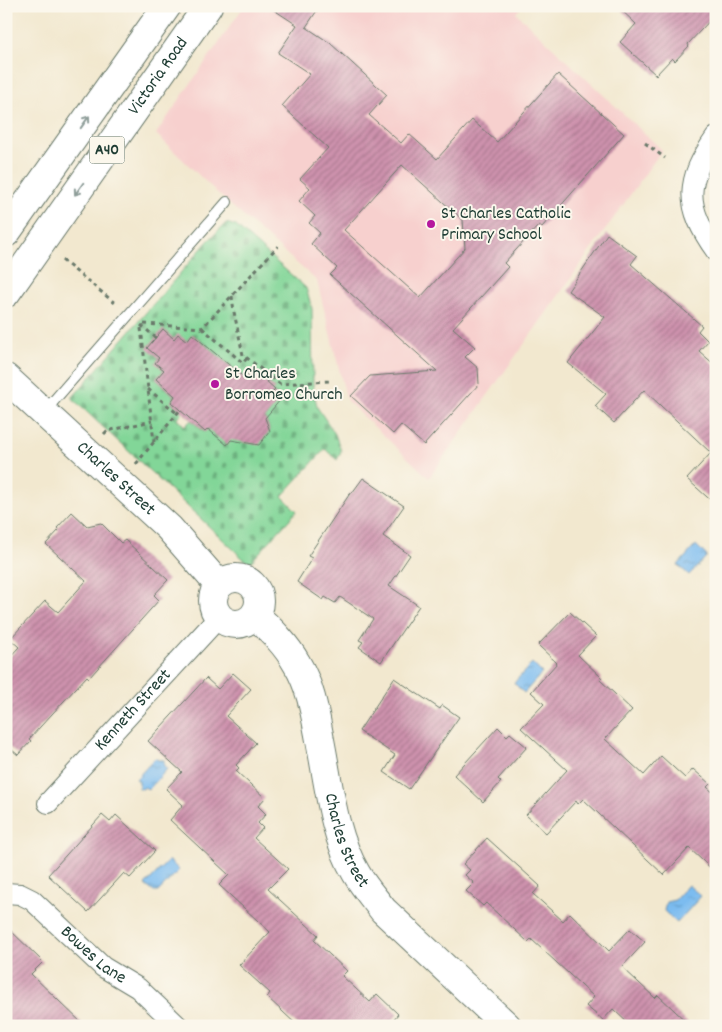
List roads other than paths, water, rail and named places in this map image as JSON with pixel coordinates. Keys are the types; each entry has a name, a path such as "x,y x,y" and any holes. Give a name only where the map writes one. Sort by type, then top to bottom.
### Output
{"main road":[{"name":"Victoria Road","path":"6,233 167,6"},
{"name":"Victoria Road","path":"6,293 208,6"},
{"name":"Charles Street","path":"6,378 168,528 218,585"},
{"path":"240,577 253,584 257,590 259,603 255,615 241,624 233,624 219,617 215,611 213,598 218,585 224,580 240,577"},
{"name":"Charles Street","path":"255,615 279,637 289,650 306,680 315,712 339,832 356,873 368,892 383,910 507,1026"}],"street":[{"path":"716,136 704,153 697,168 693,184 693,200 696,216 702,231 716,251"},
{"name":"Kenneth Street","path":"48,803 219,617"},
{"name":"Bowes Lane","path":"6,893 20,894 32,900 102,967 138,988 178,1026"}],"lane":[{"path":"44,412 227,202"}],"water":[{"path":"696,545 707,556 689,575 678,565"},
{"path":"532,663 542,673 524,693 514,683"},
{"path":"155,758 164,760 164,766 167,769 148,790 145,787 139,788 139,781 136,779"},
{"path":"169,860 179,870 158,892 154,892 145,885"},
{"path":"688,885 701,896 677,923 664,911 666,902 675,900"}],"place":[{"name":"St Charles Catholic Primary School","path":"431,224"},
{"name":"St Charles Borromeo Church","path":"215,384"}]}
